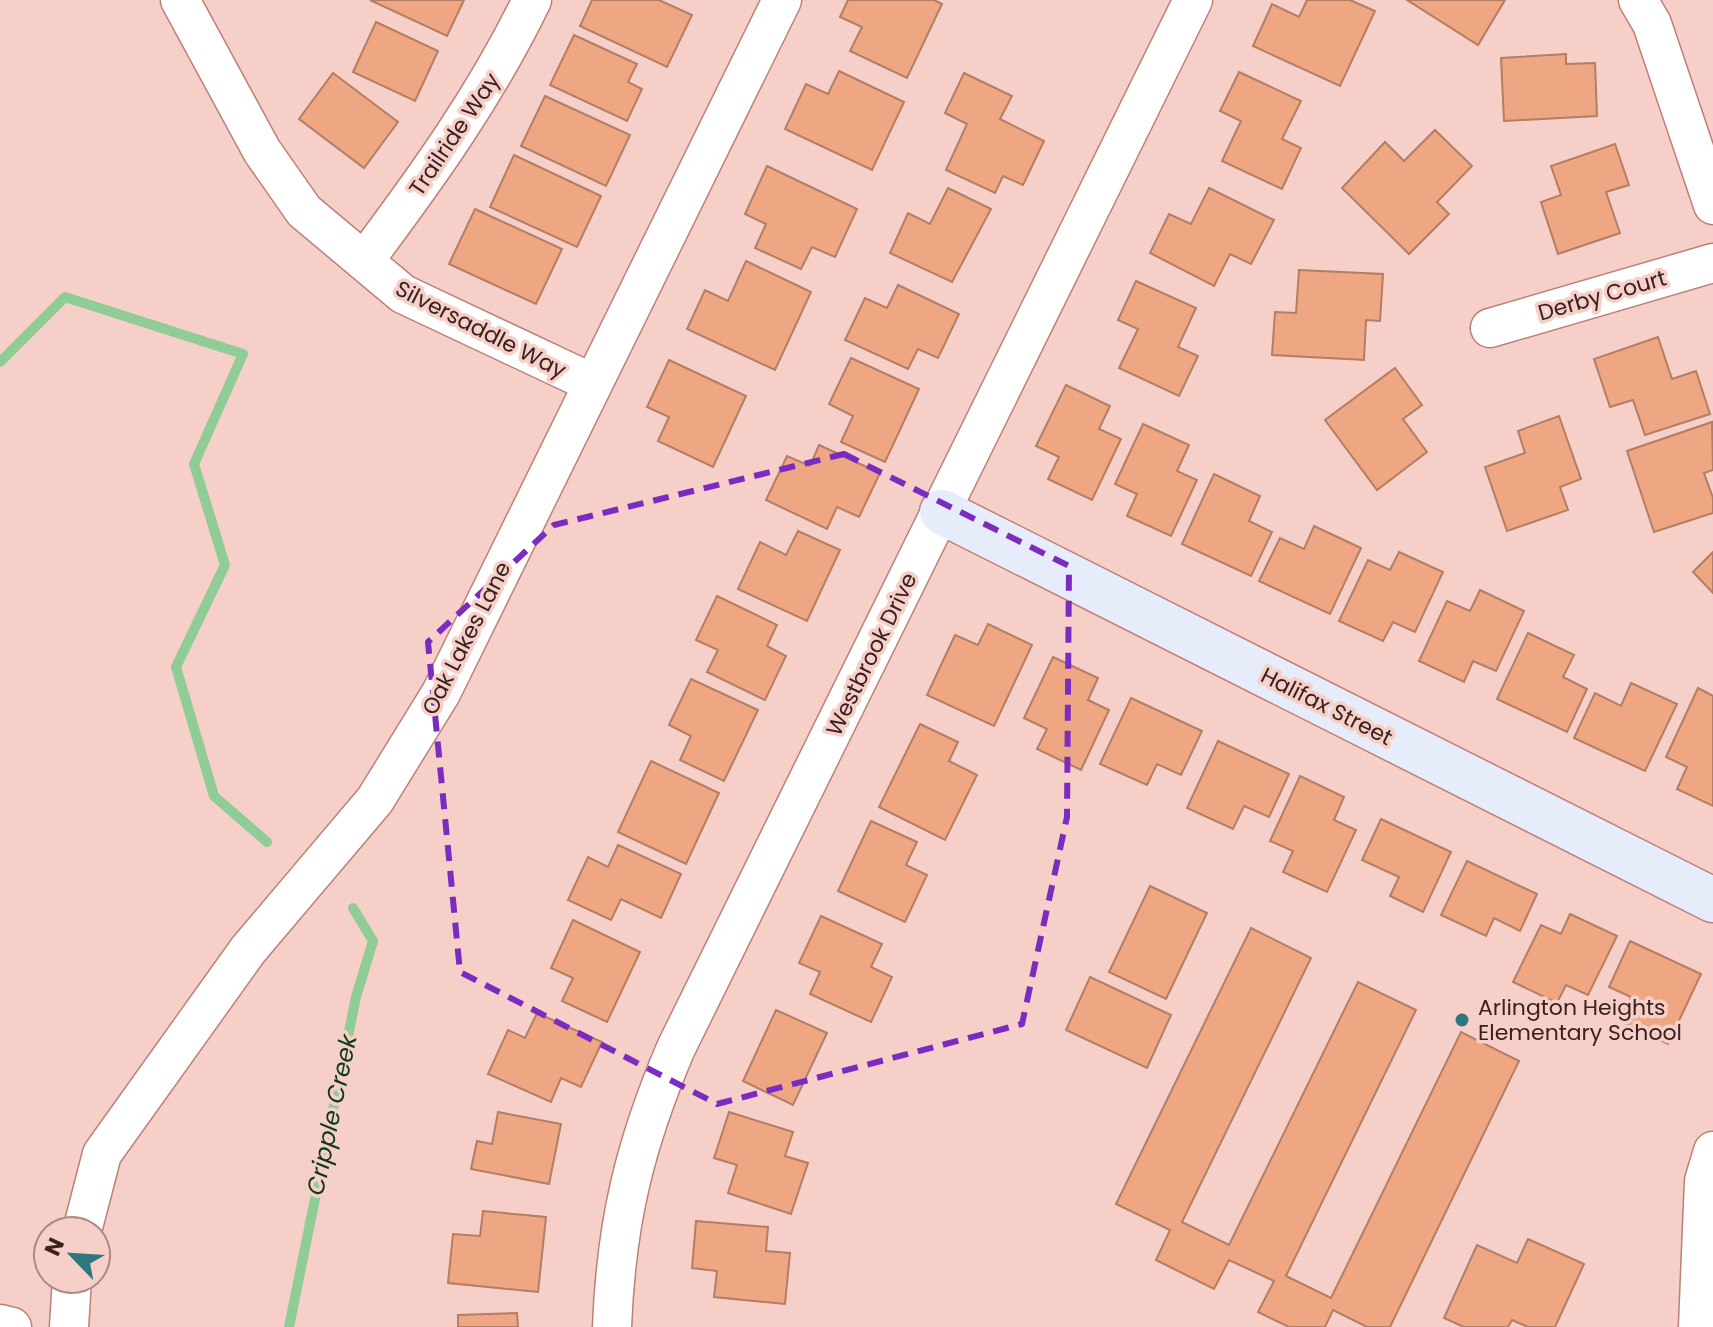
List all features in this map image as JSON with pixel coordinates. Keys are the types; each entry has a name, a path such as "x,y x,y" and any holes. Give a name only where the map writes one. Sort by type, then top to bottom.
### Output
{"street":[{"name":"Silversaddle Way","path":"180,0 230,86 262,151 304,211 403,294 592,383"},
{"name":"Trailride Way","path":"364,261 445,154 504,57 532,0"},
{"name":"Oak Lakes Lane","path":"86,1215 102,1154 248,950 375,800 441,693 782,0"},
{"name":"Westbrook Drive","path":"612,1327 621,1222 634,1159 653,1102 1193,0"},
{"path":"1638,0 1652,24 1713,205"},
{"name":"Derby Court","path":"1490,328 1713,263"},
{"name":"Halifax Street","path":"942,512 1713,900"},
{"path":"1698,1327 1704,1181 1713,1151"},
{"path":"69,1327 71,1295"},
{"path":"0,1324 12,1327"}],"highlighted area":[{"path":"844,454 1069,566 1067,817 1022,1024 717,1104 460,972 428,642 554,525"}],"building":[{"path":"370,0 464,0 447,36"},
{"path":"592,0 659,0 692,15 667,67 580,26"},
{"path":"848,0 934,0 942,4 907,78 850,51 862,27 840,17"},
{"path":"1307,0 1350,0 1375,11 1340,86 1253,46 1272,4 1299,17"},
{"path":"1407,0 1505,0 1478,45"},
{"path":"376,22 438,51 415,101 353,72"},
{"path":"574,35 637,64 628,82 642,89 627,121 550,85"},
{"path":"1566,54 1566,64 1595,63 1597,116 1504,121 1501,58"},
{"path":"839,71 904,102 872,170 785,129 806,84 828,94"},
{"path":"1239,72 1301,101 1282,139 1301,148 1282,189 1222,161 1241,121 1220,111"},
{"path":"333,73 398,122 364,168 299,119"},
{"path":"964,73 1012,96 1000,119 1044,141 1023,185 1003,176 995,193 946,170 967,124 945,113"},
{"path":"545,96 630,135 606,186 521,146"},
{"path":"1435,130 1472,166 1437,202 1449,214 1409,254 1342,188 1385,142 1404,161"},
{"path":"1615,144 1629,185 1606,192 1620,233 1558,254 1541,202 1561,195 1551,166"},
{"path":"514,155 601,196 577,247 490,207"},
{"path":"767,166 857,209 835,257 812,247 801,269 755,248 766,224 745,214"},
{"path":"948,188 991,209 952,282 890,253 908,213 930,224"},
{"path":"1209,188 1274,220 1251,264 1230,254 1214,286 1150,253 1169,214 1191,224"},
{"path":"475,209 562,249 536,304 449,264"},
{"path":"746,261 811,292 775,370 687,329 705,290 728,301"},
{"path":"1299,270 1383,274 1380,321 1366,320 1364,360 1272,355 1275,312 1296,313"},
{"path":"1136,281 1196,308 1178,347 1198,356 1179,396 1119,368 1138,329 1118,320"},
{"path":"898,285 959,314 938,358 918,349 908,369 845,340 865,298 887,308"},
{"path":"1658,337 1672,379 1696,371 1710,414 1645,435 1633,400 1610,407 1594,359"},
{"path":"851,358 919,389 885,462 841,442 853,416 829,404"},
{"path":"669,360 746,396 713,467 658,441 669,417 647,407"},
{"path":"1395,368 1422,405 1403,419 1427,452 1377,490 1325,420"},
{"path":"1066,385 1110,406 1099,429 1121,439 1092,500 1048,479 1059,457 1036,446"},
{"path":"1559,416 1581,479 1560,487 1568,510 1507,531 1485,467 1525,453 1518,431"},
{"path":"1712,422 1713,470 1704,473 1713,498 1713,513 1654,532 1627,451"},
{"path":"1143,424 1189,445 1177,471 1197,480 1171,536 1127,516 1137,494 1115,484"},
{"path":"819,445 880,473 859,517 837,507 827,529 766,500 787,456 810,466"},
{"path":"1214,474 1260,496 1249,521 1272,532 1251,576 1182,544"},
{"path":"1314,526 1361,548 1330,614 1259,581 1280,538 1304,549"},
{"path":"798,531 840,550 807,621 738,589 760,542 786,555"},
{"path":"1399,552 1443,572 1415,632 1393,622 1383,641 1339,621 1368,560 1390,570"},
{"path":"1713,552 1713,593 1693,572"},
{"path":"1480,590 1524,611 1496,671 1473,661 1464,682 1419,661 1447,601 1470,611"},
{"path":"717,596 777,625 767,646 786,656 765,700 707,672 718,650 696,640"},
{"path":"988,624 1032,645 994,726 927,695 955,635 978,645"},
{"path":"1528,633 1574,655 1563,677 1587,689 1567,732 1497,699"},
{"path":"1053,657 1098,678 1088,700 1109,710 1081,770 1037,749 1047,729 1024,718"},
{"path":"691,679 758,710 724,781 680,760 691,736 669,725"},
{"path":"1631,683 1677,704 1645,771 1574,738 1595,693 1621,706"},
{"path":"1698,688 1713,696 1713,806 1677,789 1687,767 1666,757"},
{"path":"1131,698 1202,731 1181,775 1157,764 1147,785 1100,764"},
{"path":"920,724 958,742 949,761 977,775 945,840 879,807"},
{"path":"1218,741 1289,774 1269,817 1244,806 1233,829 1187,808"},
{"path":"651,761 719,793 686,864 618,832"},
{"path":"1300,776 1344,797 1334,820 1356,830 1327,892 1283,872 1293,851 1270,841"},
{"path":"1381,819 1451,852 1423,912 1390,896 1399,877 1362,860"},
{"path":"871,821 917,842 906,865 927,875 905,922 838,891"},
{"path":"618,845 681,874 661,918 621,899 611,920 568,900 588,857 608,867"},
{"path":"1467,861 1537,894 1520,931 1494,918 1486,936 1441,915"},
{"path":"1150,886 1207,913 1166,999 1109,972"},
{"path":"1570,914 1617,936 1588,995 1566,985 1557,1003 1513,982 1541,925 1561,934"},
{"path":"821,916 882,944 871,967 892,977 871,1022 810,994 820,972 799,963"},
{"path":"573,920 640,952 607,1022 562,1001 573,978 551,968"},
{"path":"1251,928 1311,958 1182,1222 1229,1245 1358,982 1416,1010 1286,1276 1331,1298 1461,1032 1519,1061 1390,1327 1367,1327 1333,1310 1325,1327 1289,1327 1258,1312 1274,1281 1229,1260 1214,1289 1156,1260 1170,1230 1116,1204"},
{"path":"1630,941 1701,974 1668,1044 1620,1021 1631,997 1609,987"},
{"path":"1090,977 1171,1015 1147,1068 1066,1030"},
{"path":"776,1010 827,1033 793,1105 743,1081"},
{"path":"537,1013 602,1042 581,1087 561,1078 551,1102 488,1074 508,1030 525,1038"},
{"path":"498,1112 561,1124 549,1184 471,1169 477,1141 492,1144"},
{"path":"729,1112 793,1132 785,1156 808,1163 791,1214 728,1193 737,1165 714,1158"},
{"path":"483,1211 546,1217 538,1292 448,1283 453,1234 480,1236"},
{"path":"696,1221 768,1227 766,1251 790,1253 785,1304 714,1297 717,1271 692,1268"},
{"path":"1528,1239 1584,1264 1555,1327 1528,1327 1512,1320 1508,1327 1464,1327 1444,1318 1477,1245 1517,1263"},
{"path":"517,1313 518,1327 458,1327 458,1315"}],"waterway":[{"name":"Cripple Creek","path":"0,362 65,297 243,354 194,464 225,565 176,667 214,796 267,842"},
{"name":"Cripple Creek","path":"289,1327 356,997 373,941 353,908"}],"place":[{"name":"Arlington Heights Elementary School","path":"1462,1020"}]}
